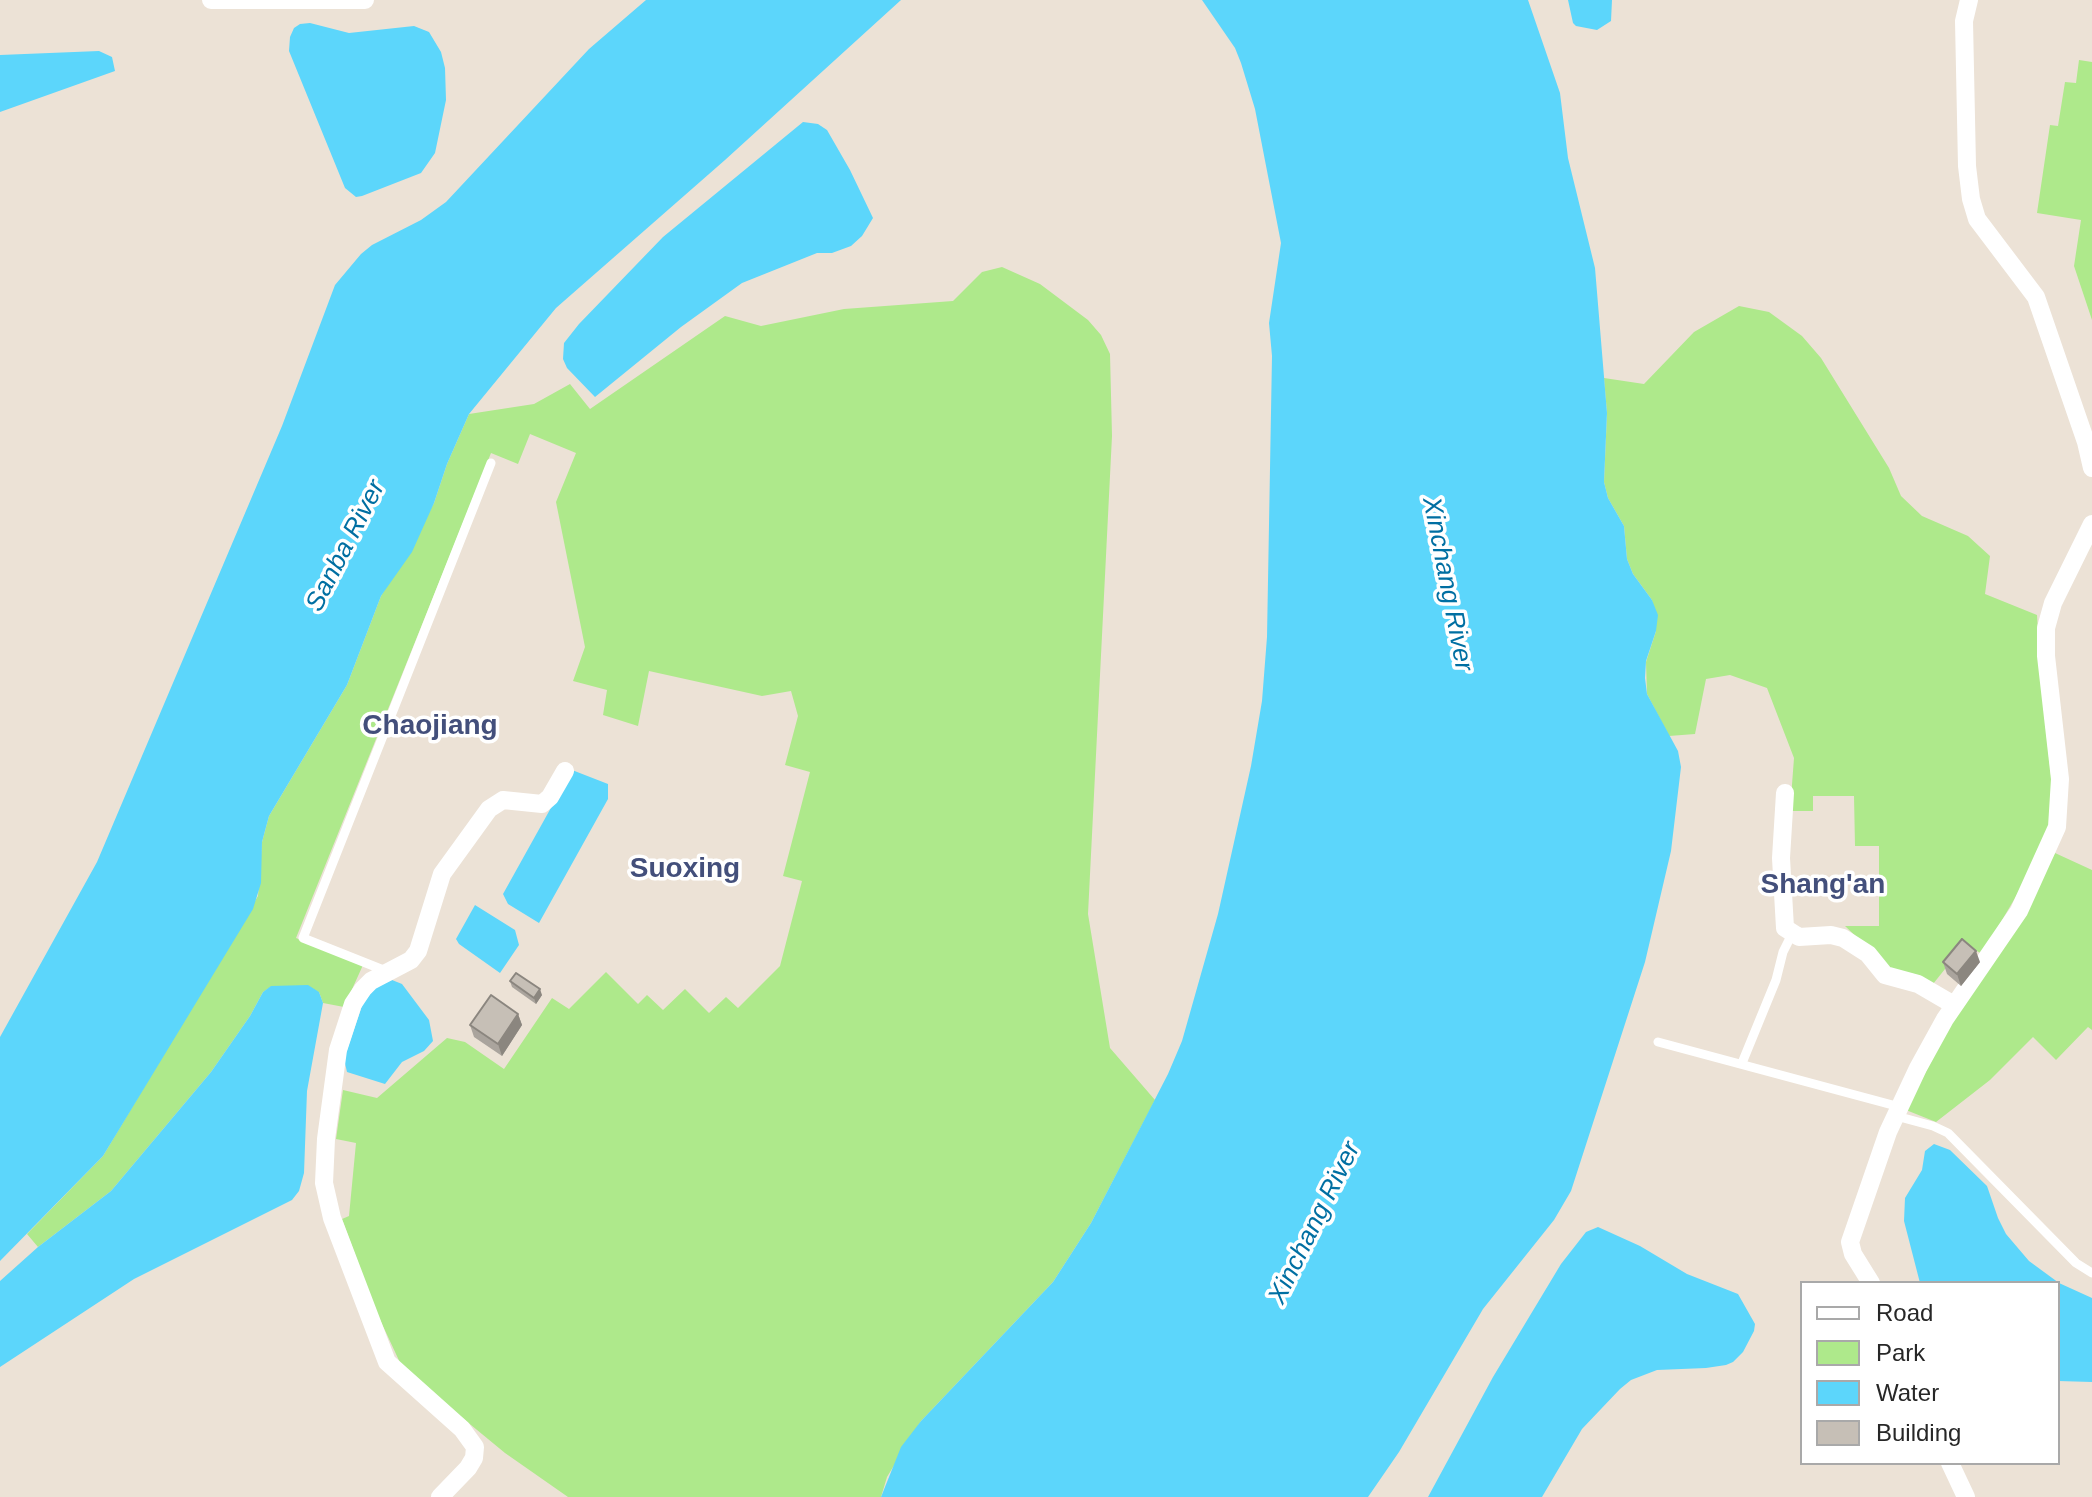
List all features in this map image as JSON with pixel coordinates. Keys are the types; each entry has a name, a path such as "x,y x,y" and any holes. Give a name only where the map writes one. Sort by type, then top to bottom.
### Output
{"street":[{"path":"211,0 365,0"},
{"path":"1969,0 1964,21 1967,175 1971,199 1977,219 2036,297 2092,468"},
{"path":"1870,1281 1853,1254 1850,1242 1898,1111 1931,1043 2019,911 2057,827 2060,779 2046,656 2046,628 2053,603 2092,524"},
{"path":"440,1497 474,1458 473,1442 387,1362 332,1218 324,1183 326,1139 338,1050 353,1004 363,989 371,981 411,960 418,951 442,874 489,809 503,800 542,804 550,797 565,771"},
{"path":"1785,793 1781,858 1785,928 1799,937 1831,935 1843,938 1868,954 1885,975 1918,984 1954,1005"},
{"path":"1951,1465 1966,1497"}],"lane":[{"path":"389,972 303,938 491,463"},
{"path":"1742,1063 1792,934"},
{"path":"1658,1042 1742,1063 1898,1111 1948,1133 2076,1263 2092,1273"}],"green space":[{"path":"2079,60 2092,62 2092,320 2074,266 2081,220 2037,213 2050,125 2058,126 2065,82 2076,83"},
{"path":"1002,267 1040,284 1088,320 1101,335 1110,354 1112,436 1088,914 1110,1048 1155,1100 1091,1223 1053,1282 921,1421 887,1477 881,1497 568,1497 505,1453 403,1369 375,1309 342,1219 349,1216 356,1143 336,1139 343,1090 377,1098 447,1038 465,1042 504,1069 552,998 569,1009 606,972 638,1004 647,995 663,1010 685,989 709,1013 726,997 738,1008 780,966 802,881 783,876 810,772 785,765 798,716 791,691 762,696 649,671 638,726 603,715 607,690 573,681 585,647 556,502 576,453 530,434 518,464 491,453 296,938 363,965 344,1007 323,1003 319,992 272,986 263,992 211,1072 111,1191 38,1247 27,1234 103,1156 258,896 262,842 269,816 347,685 381,596 434,503 469,414 534,404 570,384 590,409 725,316 761,326 844,309 953,301 982,272"},
{"path":"1739,306 1769,312 1802,336 1821,358 1889,468 1901,496 1922,516 1968,536 1990,556 1985,594 2037,615 2053,794 2051,819 2031,871 1982,954 1965,944 1933,984 1891,970 1845,926 1879,926 1879,846 1855,846 1854,796 1813,796 1813,811 1790,811 1794,758 1767,688 1730,675 1706,679 1695,734 1669,736 1647,694 1646,662 1656,631 1652,600 1633,574 1627,559 1624,526 1608,498 1604,482 1607,413 1604,378 1644,384 1694,332"},
{"path":"2055,853 2092,870 2092,1030 2088,1027 2056,1060 2033,1037 1990,1080 1936,1122 1906,1110 1948,1029 2022,918"}],"water":[{"name":"Sanba River","path":"646,0 901,0 556,308 469,414 412,552 381,596 347,685 269,816 262,842 261,883 253,909 103,1156 0,1261 0,1037 97,862 282,426 335,285 372,245 421,220 446,202 589,49"},
{"name":"Xinchang River","path":"1202,0 1528,0 1560,93 1568,158 1595,268 1607,413 1604,482 1608,498 1624,526 1627,559 1633,574 1652,600 1658,615 1646,661 1645,678 1647,694 1678,751 1681,767 1671,851 1645,962 1571,1191 1554,1220 1483,1309 1399,1452 1368,1497 881,1497 901,1447 921,1421 1053,1282 1091,1223 1168,1074 1182,1041 1218,914 1251,766 1262,701 1267,637 1272,356 1269,323 1281,243 1255,109 1241,63 1235,48"},
{"path":"1568,0 1612,0 1611,21 1597,30 1576,26"},
{"path":"310,23 349,33 414,26 429,32 441,52 445,68 446,100 435,153 421,173 362,196 356,197 345,188 289,51 294,28"},
{"path":"99,51 112,57 115,71 0,112 0,55"},
{"path":"803,122 818,124 827,130 850,170 873,218 862,236 851,246 832,253 817,253 742,283 681,327 595,397 567,368 563,359 564,343 663,237"},
{"path":"572,770 608,784 608,799 539,923 508,904 503,894"},
{"path":"475,905 515,930 519,945 500,973 456,939"},
{"path":"392,980 402,984 429,1020 433,1041 424,1051 402,1062 385,1084 347,1072 344,1059 363,1003 376,987"},
{"path":"308,985 319,992 323,1003 307,1091 304,1173 299,1191 292,1200 134,1279 0,1367 0,1281 38,1247 111,1191 211,1072 263,992 271,986"},
{"path":"1934,1144 1950,1150 1987,1186 2006,1234 2029,1261 2056,1281 1919,1281 1904,1221 1905,1198 1922,1170 1925,1151"},
{"path":"1598,1227 1640,1246 1687,1274 1738,1294 1755,1324 1743,1352 1726,1365 1657,1370 1631,1380 1582,1429 1542,1497 1428,1497 1493,1377 1561,1264 1586,1232"},
{"path":"2060,1283 2092,1298 2092,1382 2060,1381"}],"building":[{"path":"1962,939 1976,951 1957,974 1943,962"},
{"path":"516,973 540,989 534,998 510,981"},
{"path":"491,995 518,1014 498,1044 470,1025"}],"district":[{"name":"Chaojiang","path":"430,726"},
{"name":"Suoxing","path":"685,869"},
{"name":"Shang'an","path":"1823,885"}]}
